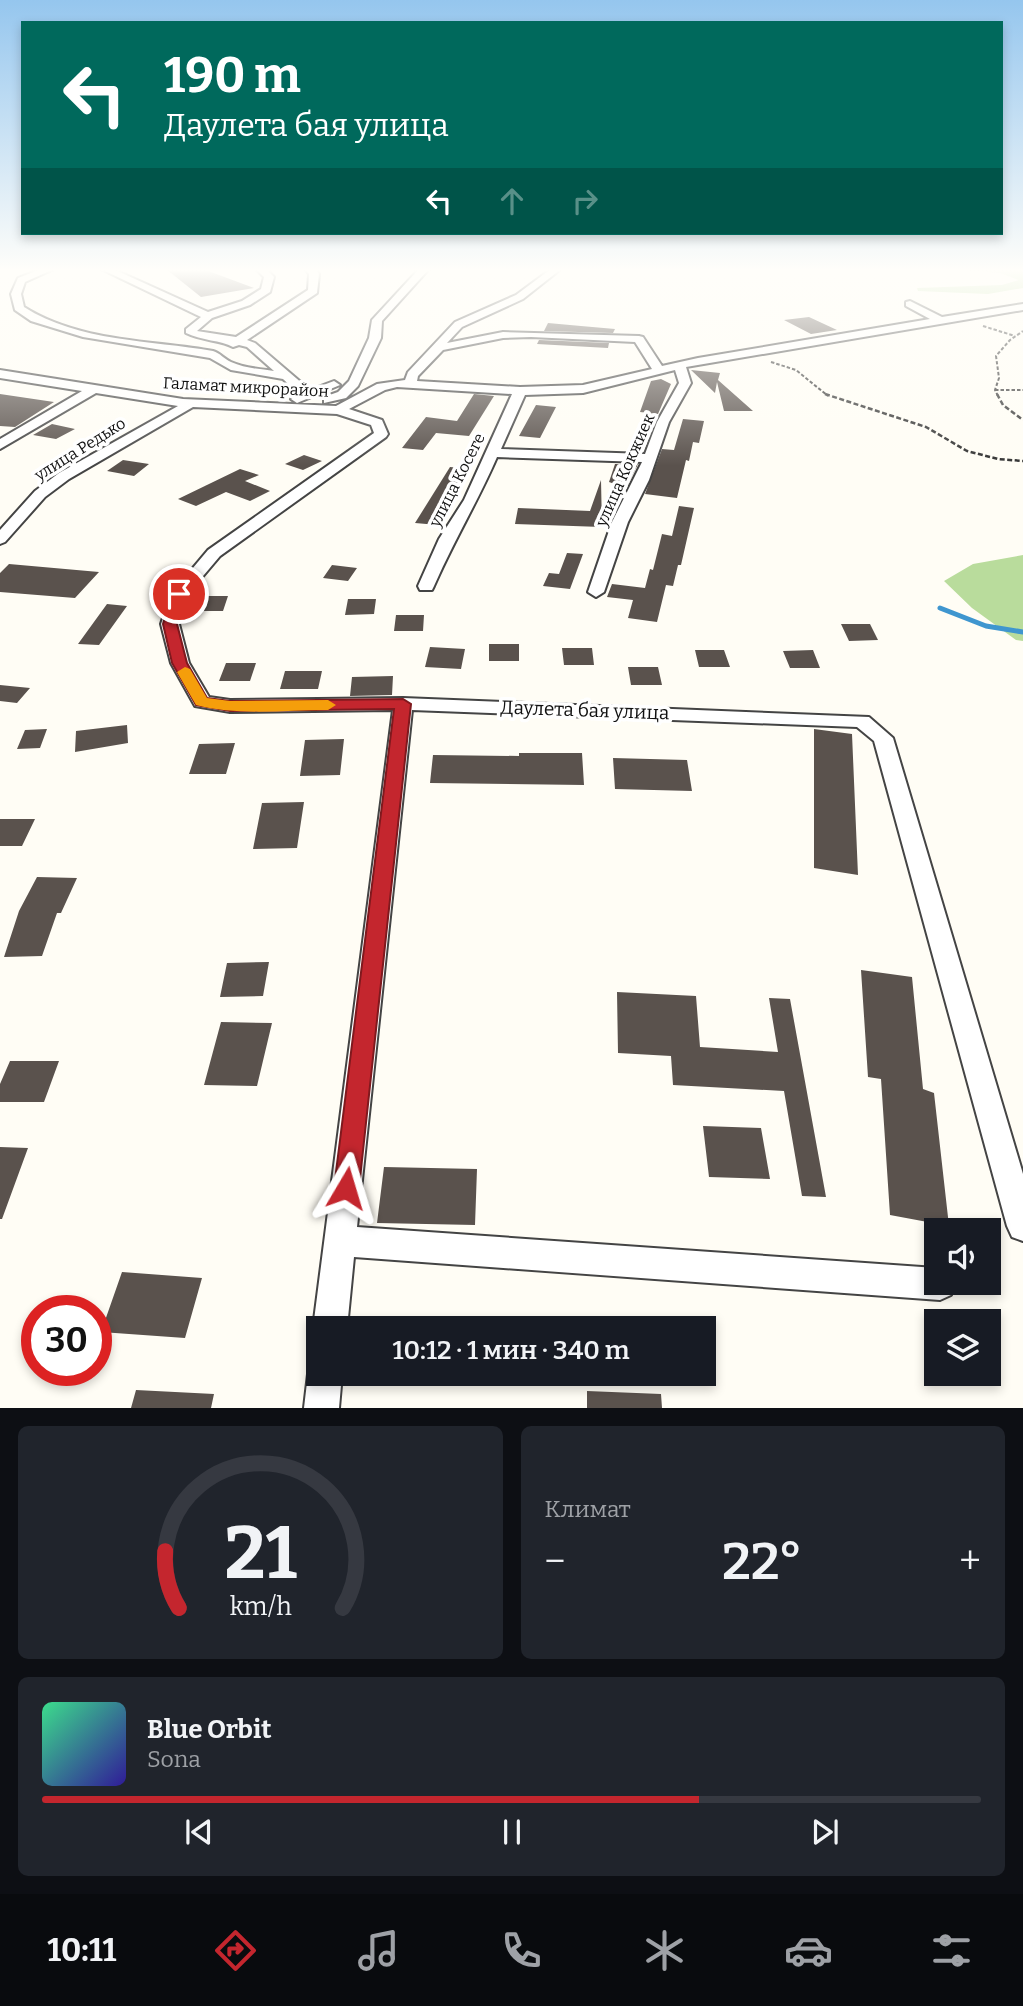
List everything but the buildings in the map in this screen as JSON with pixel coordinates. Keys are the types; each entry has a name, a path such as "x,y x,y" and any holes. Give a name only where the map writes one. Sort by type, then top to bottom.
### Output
{"street":[{"path":"94,335 214,355 248,335"},
{"path":"196,335 240,340 251,345 308,395"},
{"path":"300,408 342,395 354,383 375,335"},
{"path":"411,382 412,375 439,348 445,335"},
{"path":"439,348 503,335 622,336 639,339 658,369"},
{"name":"Галамат микрорайон","path":"0,374 190,404 338,410 381,387 411,382 520,391 593,388 658,369 843,335"},
{"path":"746,353 763,359 792,354"},
{"path":"214,355 217,360 229,366 284,376"},
{"name":"улица Кокжиек","path":"596,592 620,522 650,458 663,422 685,383 679,365"},
{"path":"0,445 89,385 207,398 275,401 308,395 334,385"},
{"name":"улица Косеге","path":"426,586 447,539 471,499 520,391"},
{"name":"улица Редько","path":"0,540 40,494 64,476 190,404"},
{"name":"Даулета бая улица","path":"338,410 377,423 381,434 214,553 179,594 170,624 180,663 202,702 230,706 403,704 862,721 884,738 1023,1226"},
{"path":"492,453 650,458"},
{"path":"331,1316 403,704"},
{"path":"340,1241 924,1283"},
{"path":"321,1408 324,1386"}],"path":[{"path":"1018,335 996,356 999,378 995,390 1003,405 1023,420"},
{"path":"763,359 796,370 826,395 926,427 967,451 998,459 1023,461"},
{"path":"995,390 1023,390"}],"green space":[{"path":"1023,555 1023,641 1016,640 972,608 944,581 973,564"}],"waterway":[{"path":"940,608 986,626 1023,632"}],"slow traffic":[{"path":"185,672 202,702 230,706 328,705"}],"route":[{"path":"179,594 170,624 180,663 202,702 230,706 403,704 346,1188"}]}
